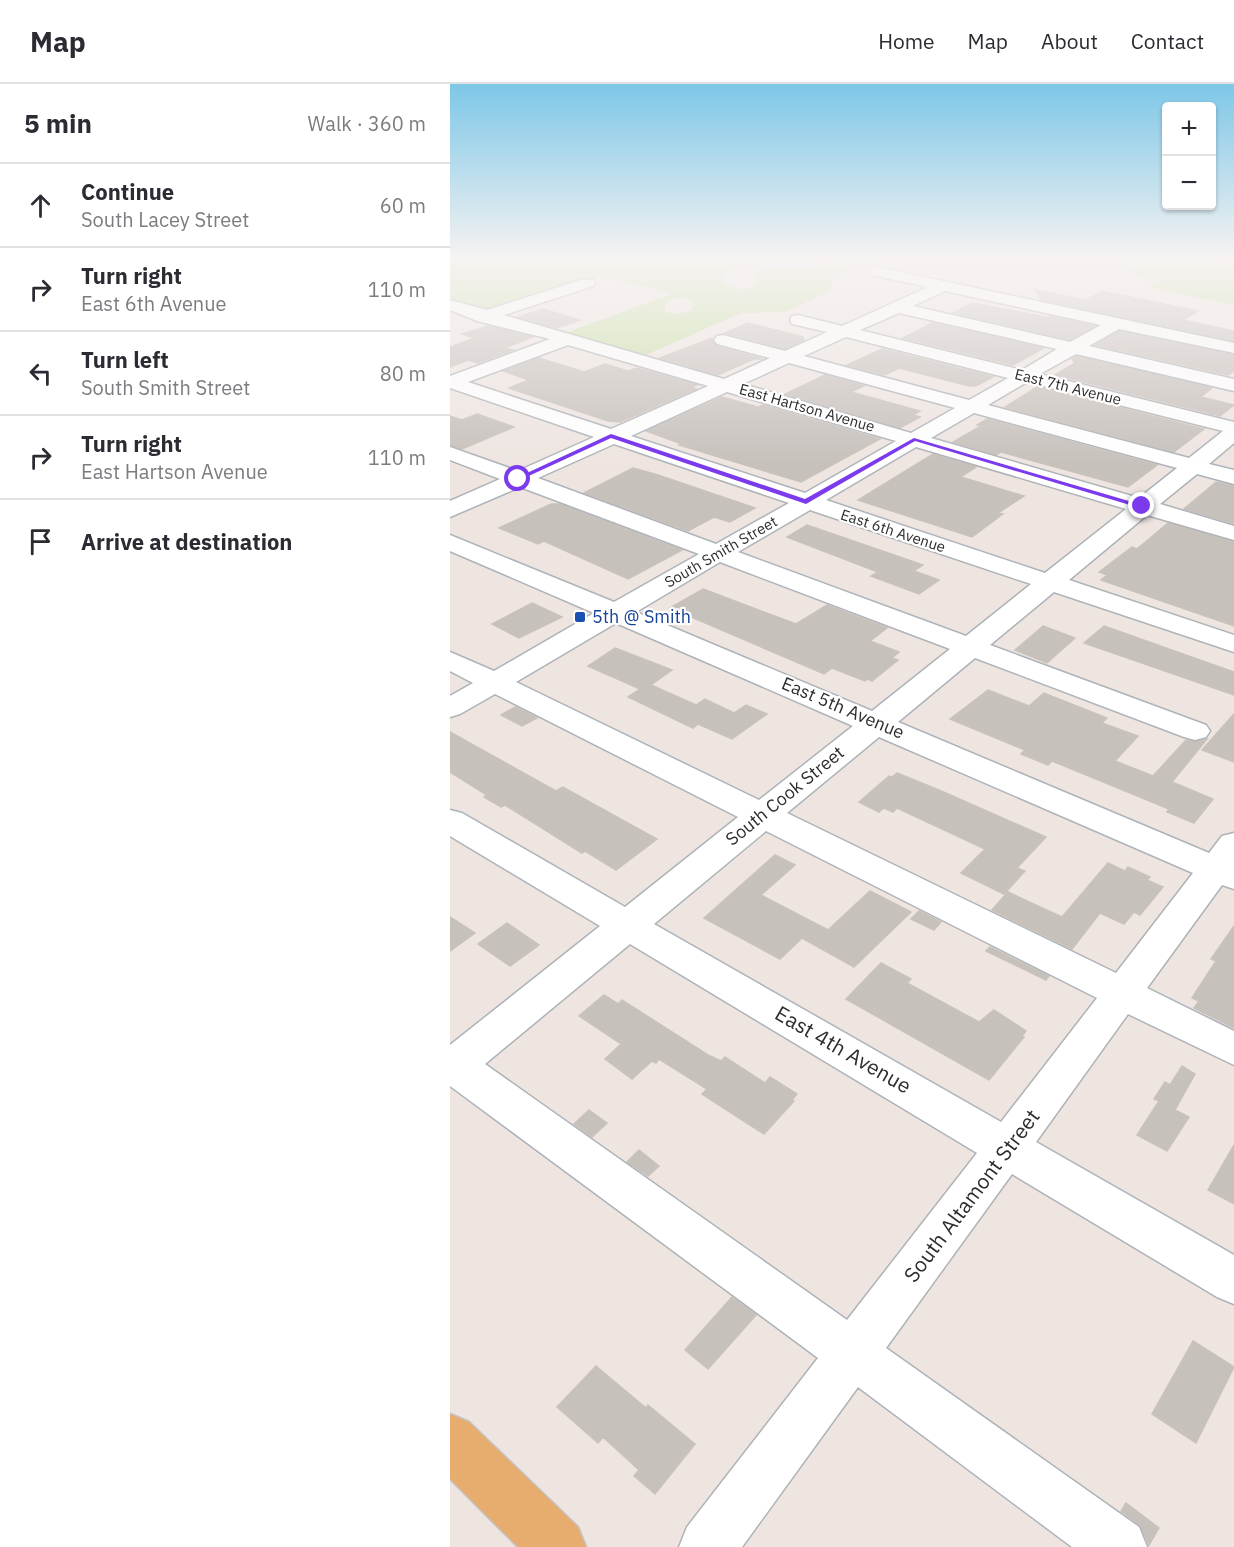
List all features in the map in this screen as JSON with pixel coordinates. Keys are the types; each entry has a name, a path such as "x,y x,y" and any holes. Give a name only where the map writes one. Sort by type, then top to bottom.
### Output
{"main road":[{"path":"450,1441 558,1547"}],"street":[{"name":"East Hartson Avenue","path":"530,328 1234,532"},
{"name":"East 7th Avenue","path":"832,328 1234,428"},
{"path":"450,510 849,328"},
{"path":"987,328 1234,385"},
{"name":"South Smith Street","path":"450,708 1105,328"},
{"path":"1144,328 1234,348"},
{"path":"450,382 567,339"},
{"path":"723,340 1234,477"},
{"name":"East 6th Avenue","path":"450,382 1234,644"},
{"name":"South Cook Street","path":"452,1065 1234,434"},
{"path":"450,453 1195,731"},
{"name":"East 5th Avenue","path":"450,542 877,723 1228,863"},
{"path":"450,660 1234,1049"},
{"name":"East 4th Avenue","path":"450,821 1234,1281"},
{"name":"South Altamont Street","path":"707,1547 1009,1148 1123,993 1228,863"},
{"path":"452,1065 1119,1547"}],"green space":[{"path":"578,328 706,328 641,357 562,334"}],"building":[{"path":"481,328 497,328 533,337 505,348 513,350 478,363 468,360 450,367 450,347 475,338 462,334"},
{"path":"736,328 769,328 803,337 804,340 785,349 725,333"},
{"path":"922,328 956,328 1044,348 1013,365 903,338"},
{"path":"1019,328 1091,328 1070,340"},
{"path":"1174,328 1221,328 1234,331 1234,341"},
{"path":"1119,331 1234,355 1234,371 1228,375 1095,345"},
{"path":"712,338 716,346 763,359 754,359 718,375 660,358"},
{"path":"882,349 993,377 976,386 969,386 899,368 885,375 847,365"},
{"path":"1076,356 1212,388 1201,397 1234,405 1220,416 1055,375 1075,363 1072,359"},
{"path":"539,358 584,372 605,364 628,371 637,368 697,385 691,387 696,389 620,422 608,421 509,388 529,380 503,371"},
{"path":"825,375 864,386 851,392 920,411 913,415 920,417 900,428 785,394"},
{"path":"1037,387 1204,429 1174,452 1005,407"},
{"path":"722,397 758,407 763,405 880,439 801,482 679,445 682,444 646,431"},
{"path":"477,414 514,427 462,449 450,445 450,416 462,420"},
{"path":"987,419 1157,465 1128,487 1001,452 996,455 953,442 981,426 977,425"},
{"path":"933,454 976,467 961,477 1024,496 998,513 1003,514 972,537 858,500"},
{"path":"633,468 755,508 730,522 714,517 688,531 584,493"},
{"path":"1216,482 1234,486 1234,524 1184,509"},
{"path":"551,504 560,504 682,550 628,579 544,541 538,544 499,528"},
{"path":"1168,523 1234,542 1234,626 1101,580 1107,575 1099,572 1132,547 1137,549"},
{"path":"807,525 923,565 914,571 939,580 919,594 871,576 878,572 787,537"},
{"path":"703,589 796,624 827,605 887,628 870,641 899,652 892,658 898,660 872,681 868,679 865,681 832,668 824,674 670,608"},
{"path":"532,603 562,617 519,638 492,624"},
{"path":"1043,626 1075,638 1047,663 1015,650"},
{"path":"1104,626 1234,672 1234,695 1084,643"},
{"path":"615,648 672,670 651,685 696,705 705,699 734,713 746,705 767,714 732,739 698,724 693,728 628,697 640,689 588,666"},
{"path":"988,690 1029,706 1044,693 1107,718 1102,723 1138,736 1115,761 1153,776 1186,740 1196,742 1207,739 1172,782 1213,799 1194,823 1167,812 1169,809 1052,761 1048,765 1021,754 1025,750 950,719"},
{"path":"515,707 537,718 522,726 501,715"},
{"path":"1234,714 1234,762 1202,750"},
{"path":"450,732 556,791 563,787 657,839 616,870 585,851 582,853 505,805 501,807 484,797 487,795 450,772"},
{"path":"897,773 1046,837 1017,868 1025,871 1004,894 961,873 985,849 897,808 893,812 884,808 879,812 859,802 889,776 892,777"},
{"path":"775,855 795,865 761,895 828,930 870,891 911,912 854,967 802,938 780,959 704,918"},
{"path":"1108,863 1125,871 1128,867 1150,877 1147,880 1163,887 1140,915 1134,912 1124,924 1100,913 1072,949 992,910 1008,892 1062,917"},
{"path":"919,911 941,922 934,930 911,919"},
{"path":"450,917 475,933 450,951"},
{"path":"507,923 539,945 510,966 478,944"},
{"path":"1234,926 1234,1028 1194,1008 1199,1001 1192,998 1216,961 1211,959"},
{"path":"990,947 1049,976 1046,980 986,951"},
{"path":"881,963 911,979 907,983 979,1022 994,1010 1026,1031 1022,1036 1024,1037 989,1080 846,999"},
{"path":"604,995 618,1004 622,1000 708,1055 721,1061 725,1057 765,1083 770,1077 797,1094 792,1100 794,1101 764,1134 702,1094 707,1089 659,1059 656,1063 652,1061 632,1079 605,1059 621,1044 579,1016"},
{"path":"1182,1066 1195,1074 1175,1110 1189,1117 1167,1151 1137,1135 1159,1101 1154,1099 1165,1082 1170,1085"},
{"path":"589,1110 607,1123 592,1137 574,1124"},
{"path":"1234,1145 1234,1204 1208,1190"},
{"path":"639,1150 659,1166 648,1176 627,1162"},
{"path":"732,1297 756,1315 708,1369 685,1350"},
{"path":"1193,1341 1234,1367 1196,1443 1152,1414"},
{"path":"596,1366 646,1408 648,1405 695,1444 655,1494 634,1476 639,1470 603,1437 598,1443 557,1407"},
{"path":"1126,1503 1159,1528 1149,1545 1140,1525 1121,1511"}],"place":[{"name":"5th @ Smith","path":"580,617"}],"route":[{"path":"518,479 611,436 806,502 914,439 1142,506"}]}
